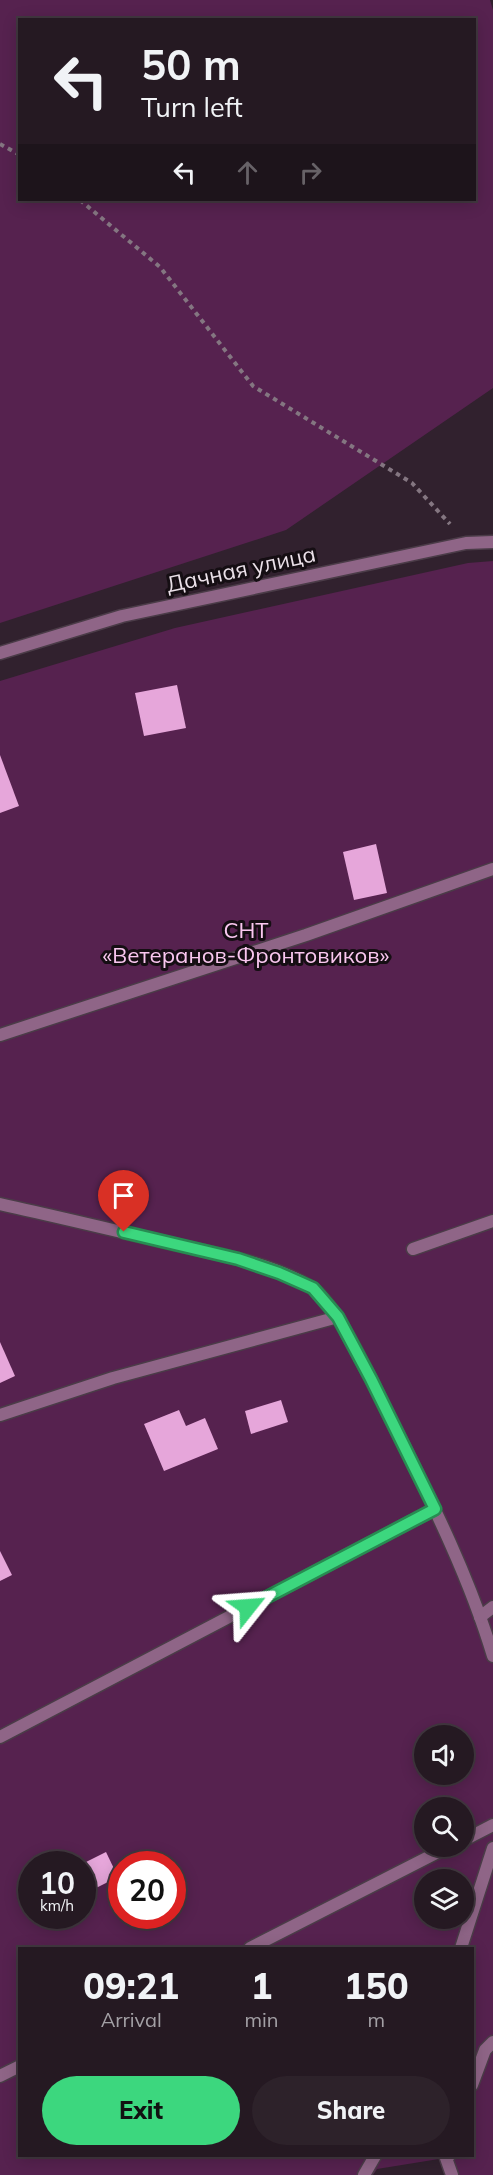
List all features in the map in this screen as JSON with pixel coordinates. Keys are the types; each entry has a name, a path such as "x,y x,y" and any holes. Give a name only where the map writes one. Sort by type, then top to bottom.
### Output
{"street":[{"name":"Дачная улица","path":"0,653 122,616 466,543 493,542"},
{"path":"0,1035 306,935 493,869"},
{"path":"0,1204 238,1259 269,1269 313,1288 338,1317 435,1509 480,1617 493,1656"},
{"path":"413,1249 493,1221"},
{"path":"0,1415 113,1378 338,1317"},
{"path":"0,1737 435,1509"},
{"path":"480,1617 493,1607"},
{"path":"474,1835 493,1825"},
{"path":"461,1947 493,1848"},
{"path":"252,1947 428,1857"},
{"path":"474,2080 485,2050 493,2042"},
{"path":"0,2076 18,2067"},
{"path":"364,2175 374,2157"},
{"path":"448,2157 452,2175"}],"path":[{"path":"0,144 18,154"},
{"path":"81,201 160,267 253,386 412,483 466,543"}],"green space":[{"path":"0,0 490,0 493,10 493,388 286,530 0,623"},
{"name":"СНТ «Ветеранов-Фронтовиков»","path":"493,561 493,2175 452,2175 445,2158 377,2169 373,2175 0,2175 0,681 175,628 468,563"}],"building":[{"path":"177,685 186,728 144,736 135,693"},
{"path":"0,755 19,806 0,813"},
{"path":"376,844 387,893 354,900 343,852"},
{"path":"0,1342 15,1376 0,1383"},
{"path":"281,1400 288,1422 251,1434 245,1411"},
{"path":"179,1410 186,1426 205,1418 218,1449 164,1471 144,1424"},
{"path":"0,1551 12,1575 0,1581"},
{"path":"106,1852 108,1856 108,1882 96,1888 96,1857"}],"route":[{"path":"124,1232 238,1259 313,1288 338,1317 435,1509 248,1607"}]}
